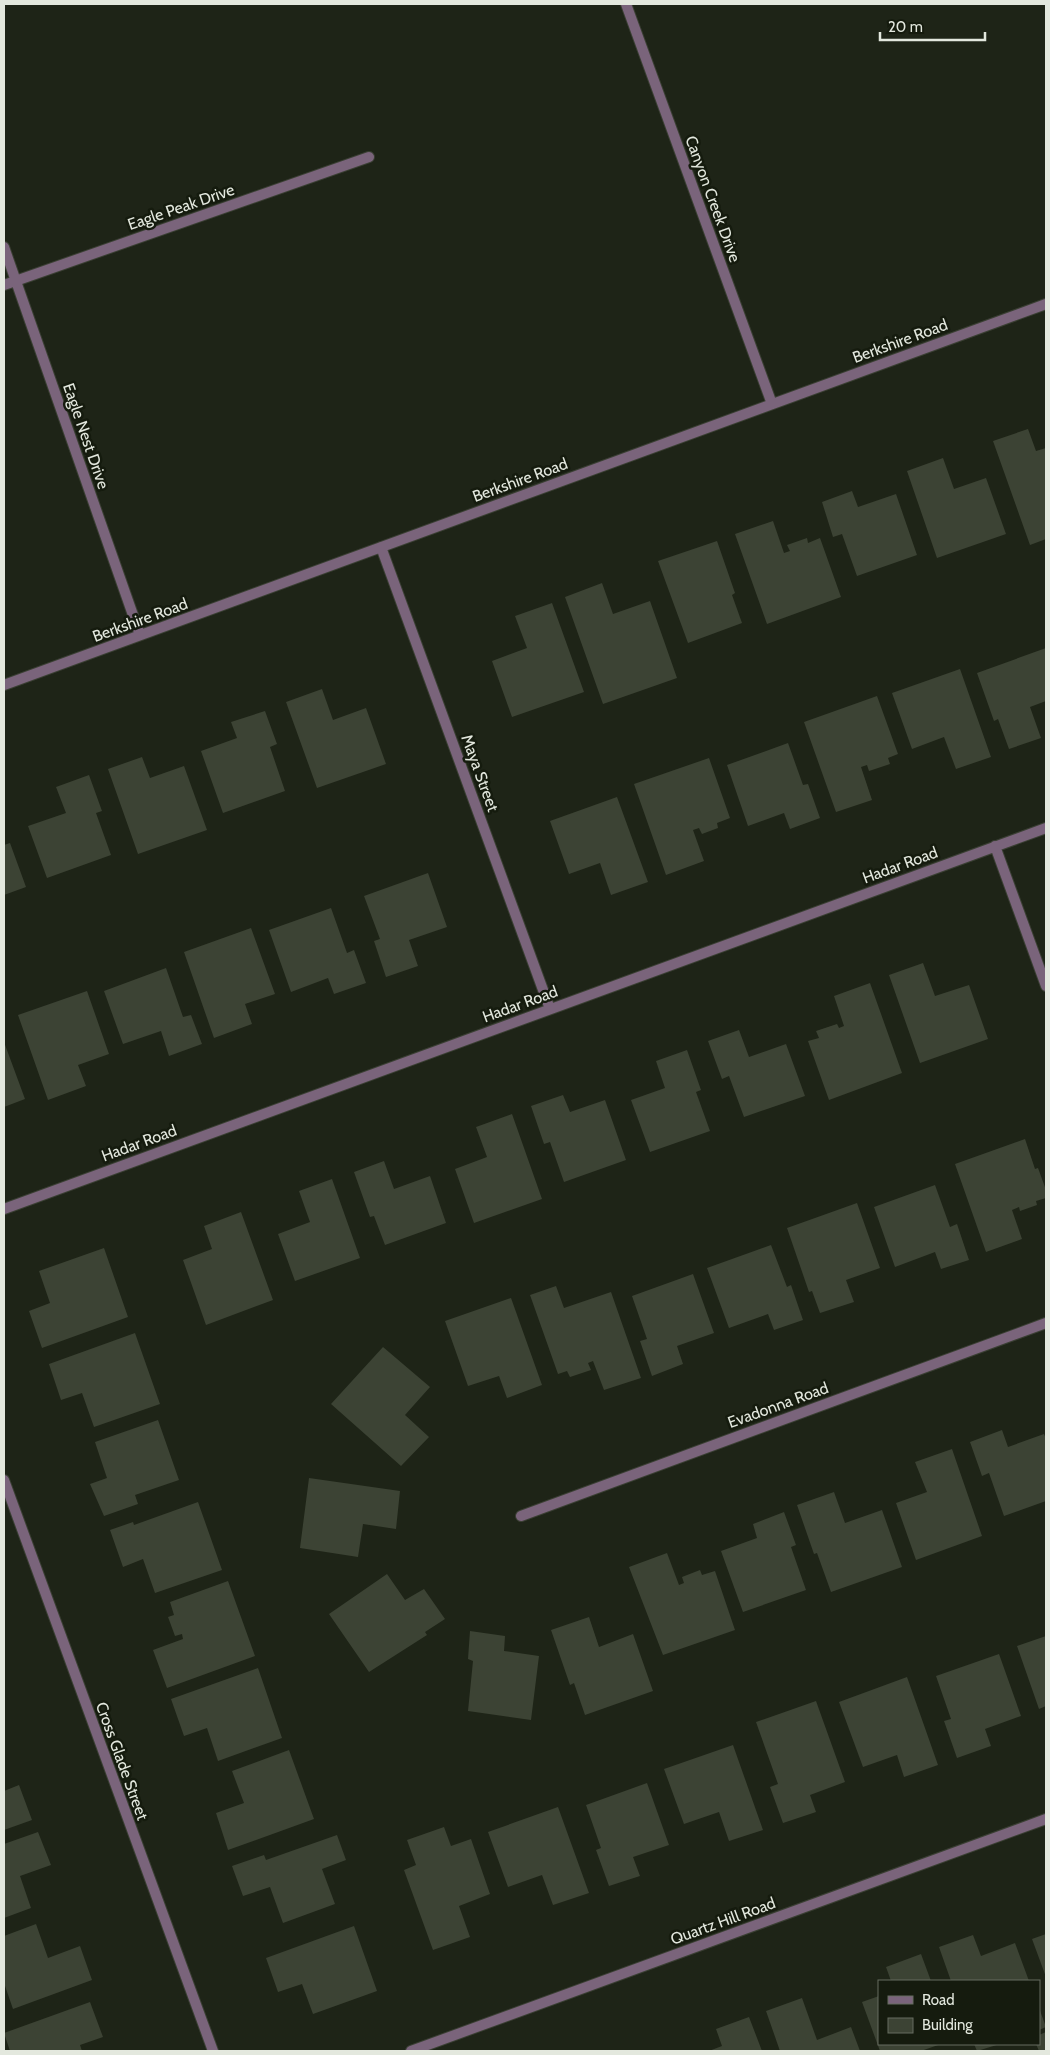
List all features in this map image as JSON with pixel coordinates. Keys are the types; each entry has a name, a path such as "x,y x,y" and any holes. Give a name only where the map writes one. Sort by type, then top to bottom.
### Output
{"street":[{"name":"Canyon Creek Drive","path":"626,4 772,404"},
{"name":"Eagle Peak Drive","path":"4,285 369,157"},
{"name":"Eagle Nest Drive","path":"4,247 140,636"},
{"name":"Berkshire Road","path":"4,685 1046,304"},
{"name":"Maya Street","path":"381,547 550,1009"},
{"name":"Hadar Road","path":"4,1209 1046,828"},
{"path":"995,846 1046,986"},
{"name":"Evadonna Road","path":"521,1516 1046,1323"},
{"name":"Cross Glade Street","path":"4,1480 213,2051"},
{"name":"Quartz Hill Road","path":"411,2051 1046,1819"}],"building":[{"path":"1028,429 1036,451 1046,448 1046,539 1030,545 993,441"},
{"path":"943,458 954,489 986,478 1006,534 937,558 907,471"},
{"path":"852,491 858,507 896,494 917,555 857,576 842,534 833,537 822,502"},
{"path":"773,521 784,553 790,551 787,545 807,538 808,543 820,538 841,597 767,624 735,534"},
{"path":"717,541 735,593 732,595 742,623 688,643 658,561"},
{"path":"602,583 613,614 650,601 677,678 603,704 565,597"},
{"path":"552,603 584,692 512,717 492,661 527,648 515,616"},
{"path":"1046,648 1046,701 1030,707 1041,738 1009,749 998,719 994,721 977,673"},
{"path":"960,669 991,757 956,769 944,737 912,749 892,693"},
{"path":"322,689 333,720 366,708 386,764 317,788 286,702"},
{"path":"877,696 898,754 888,758 890,764 869,771 867,765 861,767 872,800 836,812 804,722"},
{"path":"265,711 277,744 270,747 285,791 223,813 201,751 237,738 231,722"},
{"path":"788,743 803,785 808,784 820,818 790,829 784,813 748,826 727,765"},
{"path":"142,757 150,778 184,766 207,830 138,854 108,769"},
{"path":"709,758 730,818 717,823 718,828 702,834 699,828 693,830 704,861 666,875 634,784"},
{"path":"89,775 102,811 96,813 111,855 47,878 28,826 66,813 56,787"},
{"path":"617,797 648,882 611,895 600,863 569,874 550,821"},
{"path":"10,843 26,887 4,895 4,845"},
{"path":"428,873 447,927 409,940 418,966 386,977 374,941 380,939 364,896"},
{"path":"331,908 347,953 354,950 366,983 334,994 328,978 291,992 269,930"},
{"path":"251,928 275,994 245,1004 252,1024 214,1038 184,952"},
{"path":"923,963 935,996 969,985 988,1039 920,1063 889,975"},
{"path":"166,968 183,1017 191,1015 202,1044 169,1056 161,1031 123,1044 104,991"},
{"path":"870,983 902,1073 829,1100 808,1041 819,1038 816,1031 837,1024 839,1028 844,1026 834,996"},
{"path":"87,991 109,1054 78,1065 86,1086 48,1100 18,1015"},
{"path":"739,1030 749,1057 786,1044 805,1096 744,1117 729,1076 722,1079 708,1041"},
{"path":"4,1042 25,1099 4,1107"},
{"path":"687,1050 701,1090 696,1092 710,1131 650,1152 631,1100 665,1088 656,1061"},
{"path":"563,1095 570,1112 605,1100 626,1160 564,1182 550,1142 544,1144 531,1106"},
{"path":"512,1114 542,1199 474,1223 455,1169 487,1157 476,1127"},
{"path":"1025,1139 1035,1169 1038,1168 1046,1190 1046,1198 1036,1201 1037,1205 1020,1211 1019,1207 1012,1210 1022,1239 986,1252 955,1164"},
{"path":"384,1161 394,1189 430,1176 446,1223 385,1245 374,1216 370,1217 354,1172"},
{"path":"332,1179 360,1258 295,1281 278,1234 310,1222 299,1191"},
{"path":"935,1185 950,1227 957,1224 969,1260 941,1269 935,1252 895,1267 874,1207"},
{"path":"857,1203 880,1268 846,1280 854,1302 820,1313 812,1291 809,1292 787,1228"},
{"path":"241,1212 273,1300 206,1325 183,1260 212,1249 204,1226"},
{"path":"771,1245 787,1287 791,1285 803,1320 774,1330 768,1314 729,1328 707,1268"},
{"path":"104,1248 128,1317 42,1348 29,1311 50,1303 39,1271"},
{"path":"693,1274 714,1333 677,1346 683,1364 652,1376 640,1341 647,1339 632,1296"},
{"path":"556,1286 564,1308 611,1292 641,1378 604,1390 593,1361 588,1363 591,1370 570,1377 567,1371 558,1374 530,1295"},
{"path":"511,1298 542,1385 507,1398 499,1376 468,1386 445,1321"},
{"path":"135,1333 160,1404 94,1427 82,1393 61,1400 49,1364"},
{"path":"383,1347 430,1387 405,1415 429,1437 401,1466 331,1404"},
{"path":"158,1420 179,1480 135,1495 138,1504 104,1516 90,1484 107,1478 95,1442"},
{"path":"1002,1430 1008,1447 1044,1434 1046,1439 1046,1501 1004,1516 989,1473 982,1476 970,1442"},
{"path":"952,1449 982,1536 916,1560 896,1503 927,1492 915,1462"},
{"path":"309,1478 400,1491 396,1529 363,1524 358,1557 300,1548"},
{"path":"834,1492 845,1523 882,1510 902,1567 831,1592 817,1553 814,1554 797,1505"},
{"path":"198,1502 222,1570 155,1593 143,1559 123,1567 110,1530 133,1522 134,1525"},
{"path":"784,1512 796,1545 791,1547 806,1590 743,1612 721,1551 757,1538 753,1524"},
{"path":"667,1553 679,1585 684,1583 682,1577 700,1570 702,1575 715,1571 735,1630 663,1655 629,1567"},
{"path":"387,1574 405,1600 424,1589 445,1619 425,1632 427,1635 369,1672 329,1614"},
{"path":"228,1581 255,1656 167,1688 153,1650 183,1639 182,1634 175,1636 168,1617 174,1615 170,1602"},
{"path":"589,1617 599,1647 633,1634 653,1691 585,1715 574,1683 570,1685 551,1630"},
{"path":"470,1631 505,1636 504,1651 539,1656 531,1720 468,1711 473,1661 468,1659"},
{"path":"1046,1636 1046,1706 1039,1709 1017,1646"},
{"path":"999,1654 1021,1716 985,1729 991,1746 957,1758 944,1721 951,1719 936,1676"},
{"path":"258,1668 282,1738 218,1761 207,1728 184,1736 171,1699"},
{"path":"907,1677 938,1765 904,1777 897,1755 863,1767 839,1702"},
{"path":"816,1701 845,1782 810,1795 816,1812 783,1823 770,1787 778,1784 756,1722"},
{"path":"733,1745 763,1830 729,1841 719,1812 684,1824 664,1769"},
{"path":"289,1750 314,1819 228,1850 216,1813 244,1803 232,1771"},
{"path":"647,1783 669,1845 633,1857 640,1876 609,1886 596,1850 601,1848 586,1805"},
{"path":"19,1785 32,1820 4,1830 4,1791"},
{"path":"558,1807 589,1893 553,1905 542,1875 508,1887 488,1832"},
{"path":"444,1827 451,1846 471,1839 490,1894 459,1906 470,1937 433,1950 404,1870 416,1865 407,1840"},
{"path":"38,1832 51,1865 20,1876 31,1908 4,1918 4,1844"},
{"path":"337,1835 346,1860 322,1869 335,1904 283,1923 270,1887 243,1896 232,1866 264,1855 266,1860"},
{"path":"36,1924 48,1958 80,1946 92,1980 13,2009 4,1983 4,1936"},
{"path":"354,1926 377,1991 313,2014 302,1984 278,1992 266,1958"},
{"path":"1046,1934 1046,1977 1032,1939"},
{"path":"973,1935 981,1956 1015,1943 1029,1980 951,1980 939,1947"},
{"path":"921,1954 931,1980 891,1980 886,1967"},
{"path":"878,1996 878,2045 938,2045 921,2051 880,2051 862,2002"},
{"path":"802,1998 817,2040 851,2027 860,2051 780,2051 766,2011"},
{"path":"90,2002 103,2037 80,2045 82,2051 10,2051 4,2033"},
{"path":"1040,2011 1046,2027 1040,2030"},
{"path":"749,2017 762,2051 709,2051 722,2046 716,2029"},
{"path":"1046,2032 1046,2051 1039,2051 1036,2045 1040,2045 1040,2035"},
{"path":"974,2045 997,2045 977,2051"}]}
